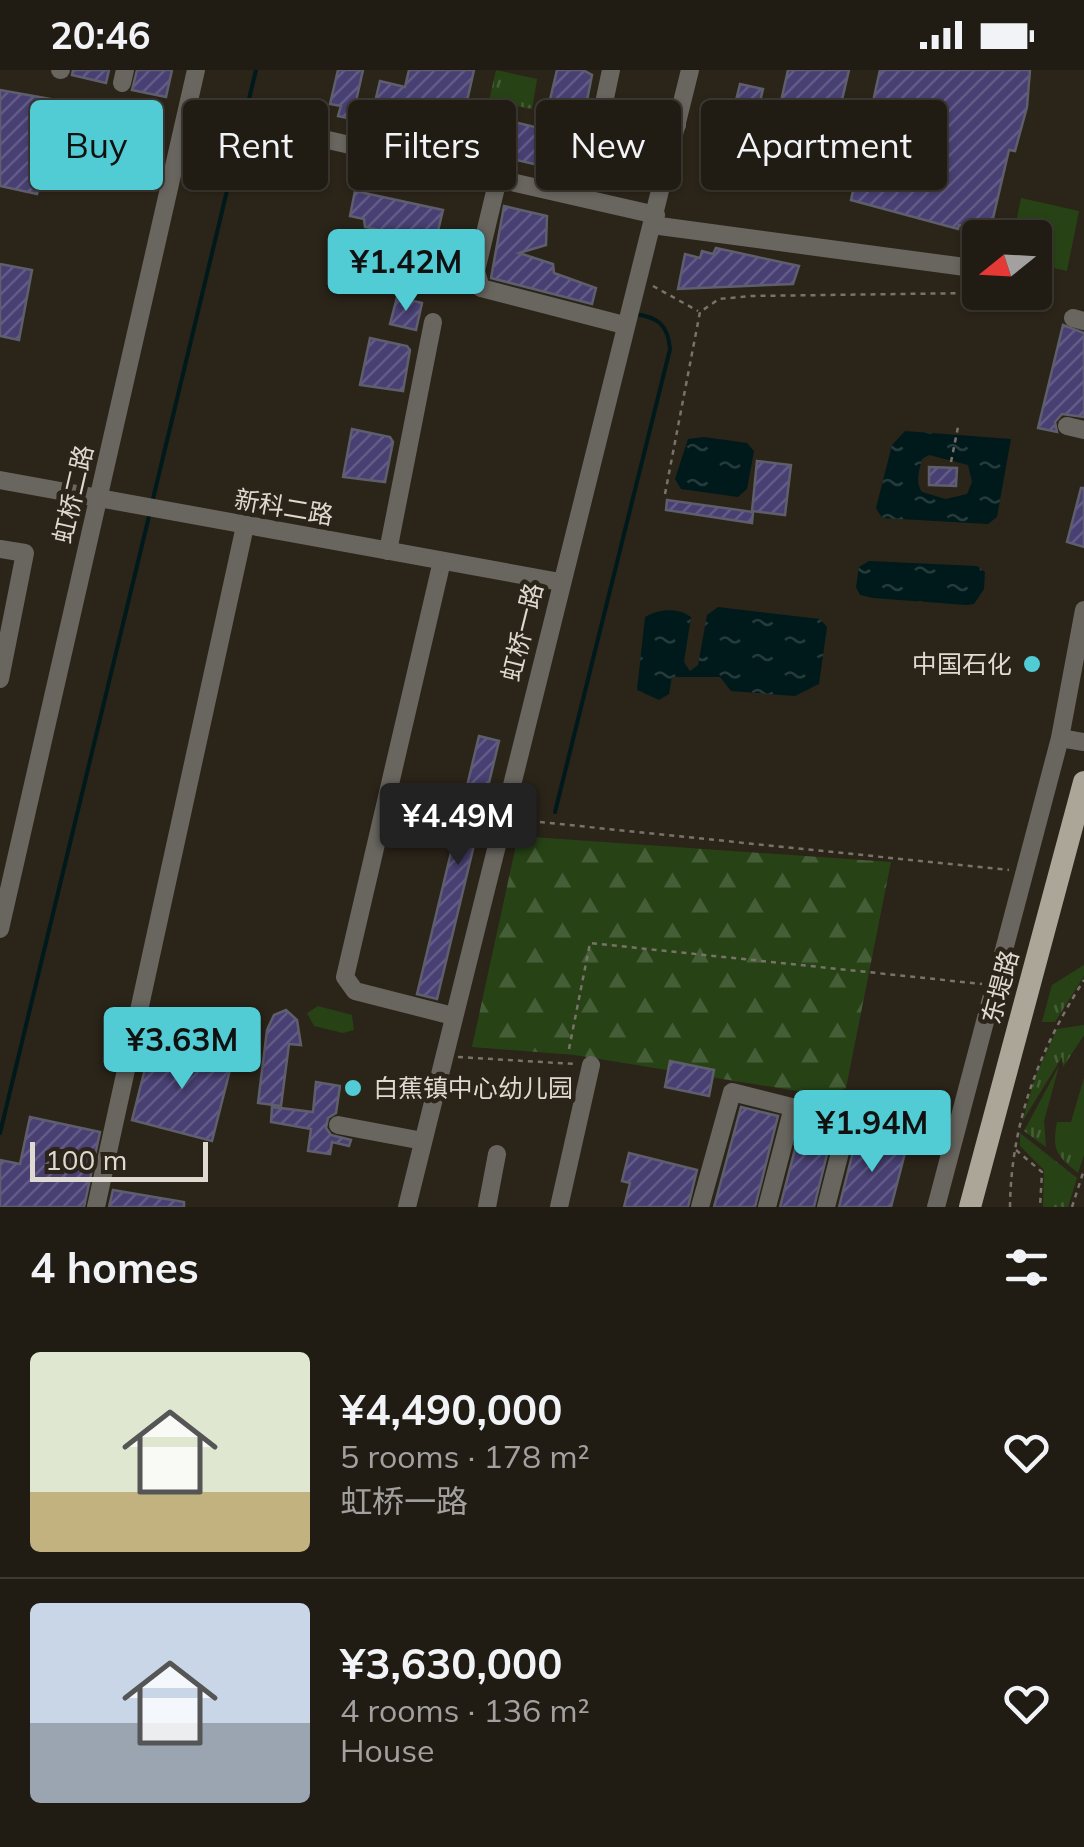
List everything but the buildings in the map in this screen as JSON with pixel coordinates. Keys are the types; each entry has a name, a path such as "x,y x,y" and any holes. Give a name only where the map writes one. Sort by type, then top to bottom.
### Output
{"main road":[{"name":"东堤路","path":"970,1207 1084,782"}],"street":[{"name":"虹桥二路","path":"0,929 196,70"},
{"path":"605,100 611,70"},
{"name":"虹桥一路","path":"681,108 690,70"},
{"path":"328,140 348,145"},
{"path":"516,184 654,220 962,265"},
{"path":"495,190 476,271 481,288 624,325"},
{"name":"虹桥一路","path":"408,1207 635,280 661,190"},
{"path":"388,552 433,322"},
{"name":"新科二路","path":"0,480 560,582"},
{"path":"96,1207 245,526"},
{"path":"0,549 25,553 0,679"},
{"path":"442,561 346,977 350,988 359,993 453,1016"},
{"path":"936,1207 1060,738 1084,610"},
{"path":"1060,738 1084,742"},
{"path":"135,1029 235,1050"},
{"path":"982,1029 1015,1038"},
{"path":"559,1207 591,1065"},
{"path":"700,1207 732,1092 928,1140"},
{"path":"767,1207 793,1108"},
{"path":"826,1207 848,1121"},
{"path":"338,1124 424,1141"},
{"path":"487,1207 497,1154"}],"path":[{"path":"635,280 700,312"},
{"path":"665,494 700,312 719,299 962,293"},
{"path":"951,462 958,427"},
{"path":"503,818 1024,871"},
{"path":"569,1049 590,943 994,986"},
{"path":"1010,1207 1015,1150 1032,1075 1084,980"},
{"path":"444,1056 591,1065"},
{"path":"1015,1150 1042,1172 1040,1207"},
{"path":"1072,1207 1084,1170"}],"green space":[{"path":"496,70 537,79 532,109 516,106 516,100 489,100"},
{"path":"1021,198 1079,211 1067,271 1052,268 1052,220 1016,220"},
{"path":"518,836 891,862 846,1088 828,1096 575,1055 472,1047"},
{"path":"1084,965 1084,976 1055,1022 1042,1022 1052,985"},
{"path":"318,1006 352,1015 354,1030 343,1033 314,1026 307,1013"},
{"path":"1084,1025 1084,1035 1063,1067 1062,1057 1022,1122 1036,1075 1057,1029"},
{"path":"1059,1066 1044,1121 1046,1147 1024,1131"},
{"path":"1084,1078 1084,1155 1078,1173 1057,1151 1056,1131 1057,1122 1071,1122"},
{"path":"1020,1133 1077,1178 1068,1207 1043,1207 1044,1170 1020,1146"}],"water":[{"path":"905,431 1011,439 997,517 988,524 882,518 876,508 892,445","holes":["929,455 968,465 972,482 967,494 946,499 922,492 918,476 922,459"]},
{"path":"704,437 747,443 754,451 747,489 738,497 681,489 675,479 688,439"},
{"path":"869,561 977,566 985,572 984,589 974,604 966,605 860,595 856,587 859,567"},
{"path":"718,607 820,619 827,627 819,684 795,696 731,691 720,677 672,677 669,694 659,700 637,690 645,617 668,610 691,617 684,662 690,671 698,665 707,615"}],"waterway":[{"path":"152,503 256,70"},
{"path":"555,812 670,349 660,324 635,314"},
{"path":"0,1133 150,512"}],"place":[{"name":"中国石化","path":"1032,664"},
{"name":"白蕉镇中心幼儿园","path":"353,1088"}]}
